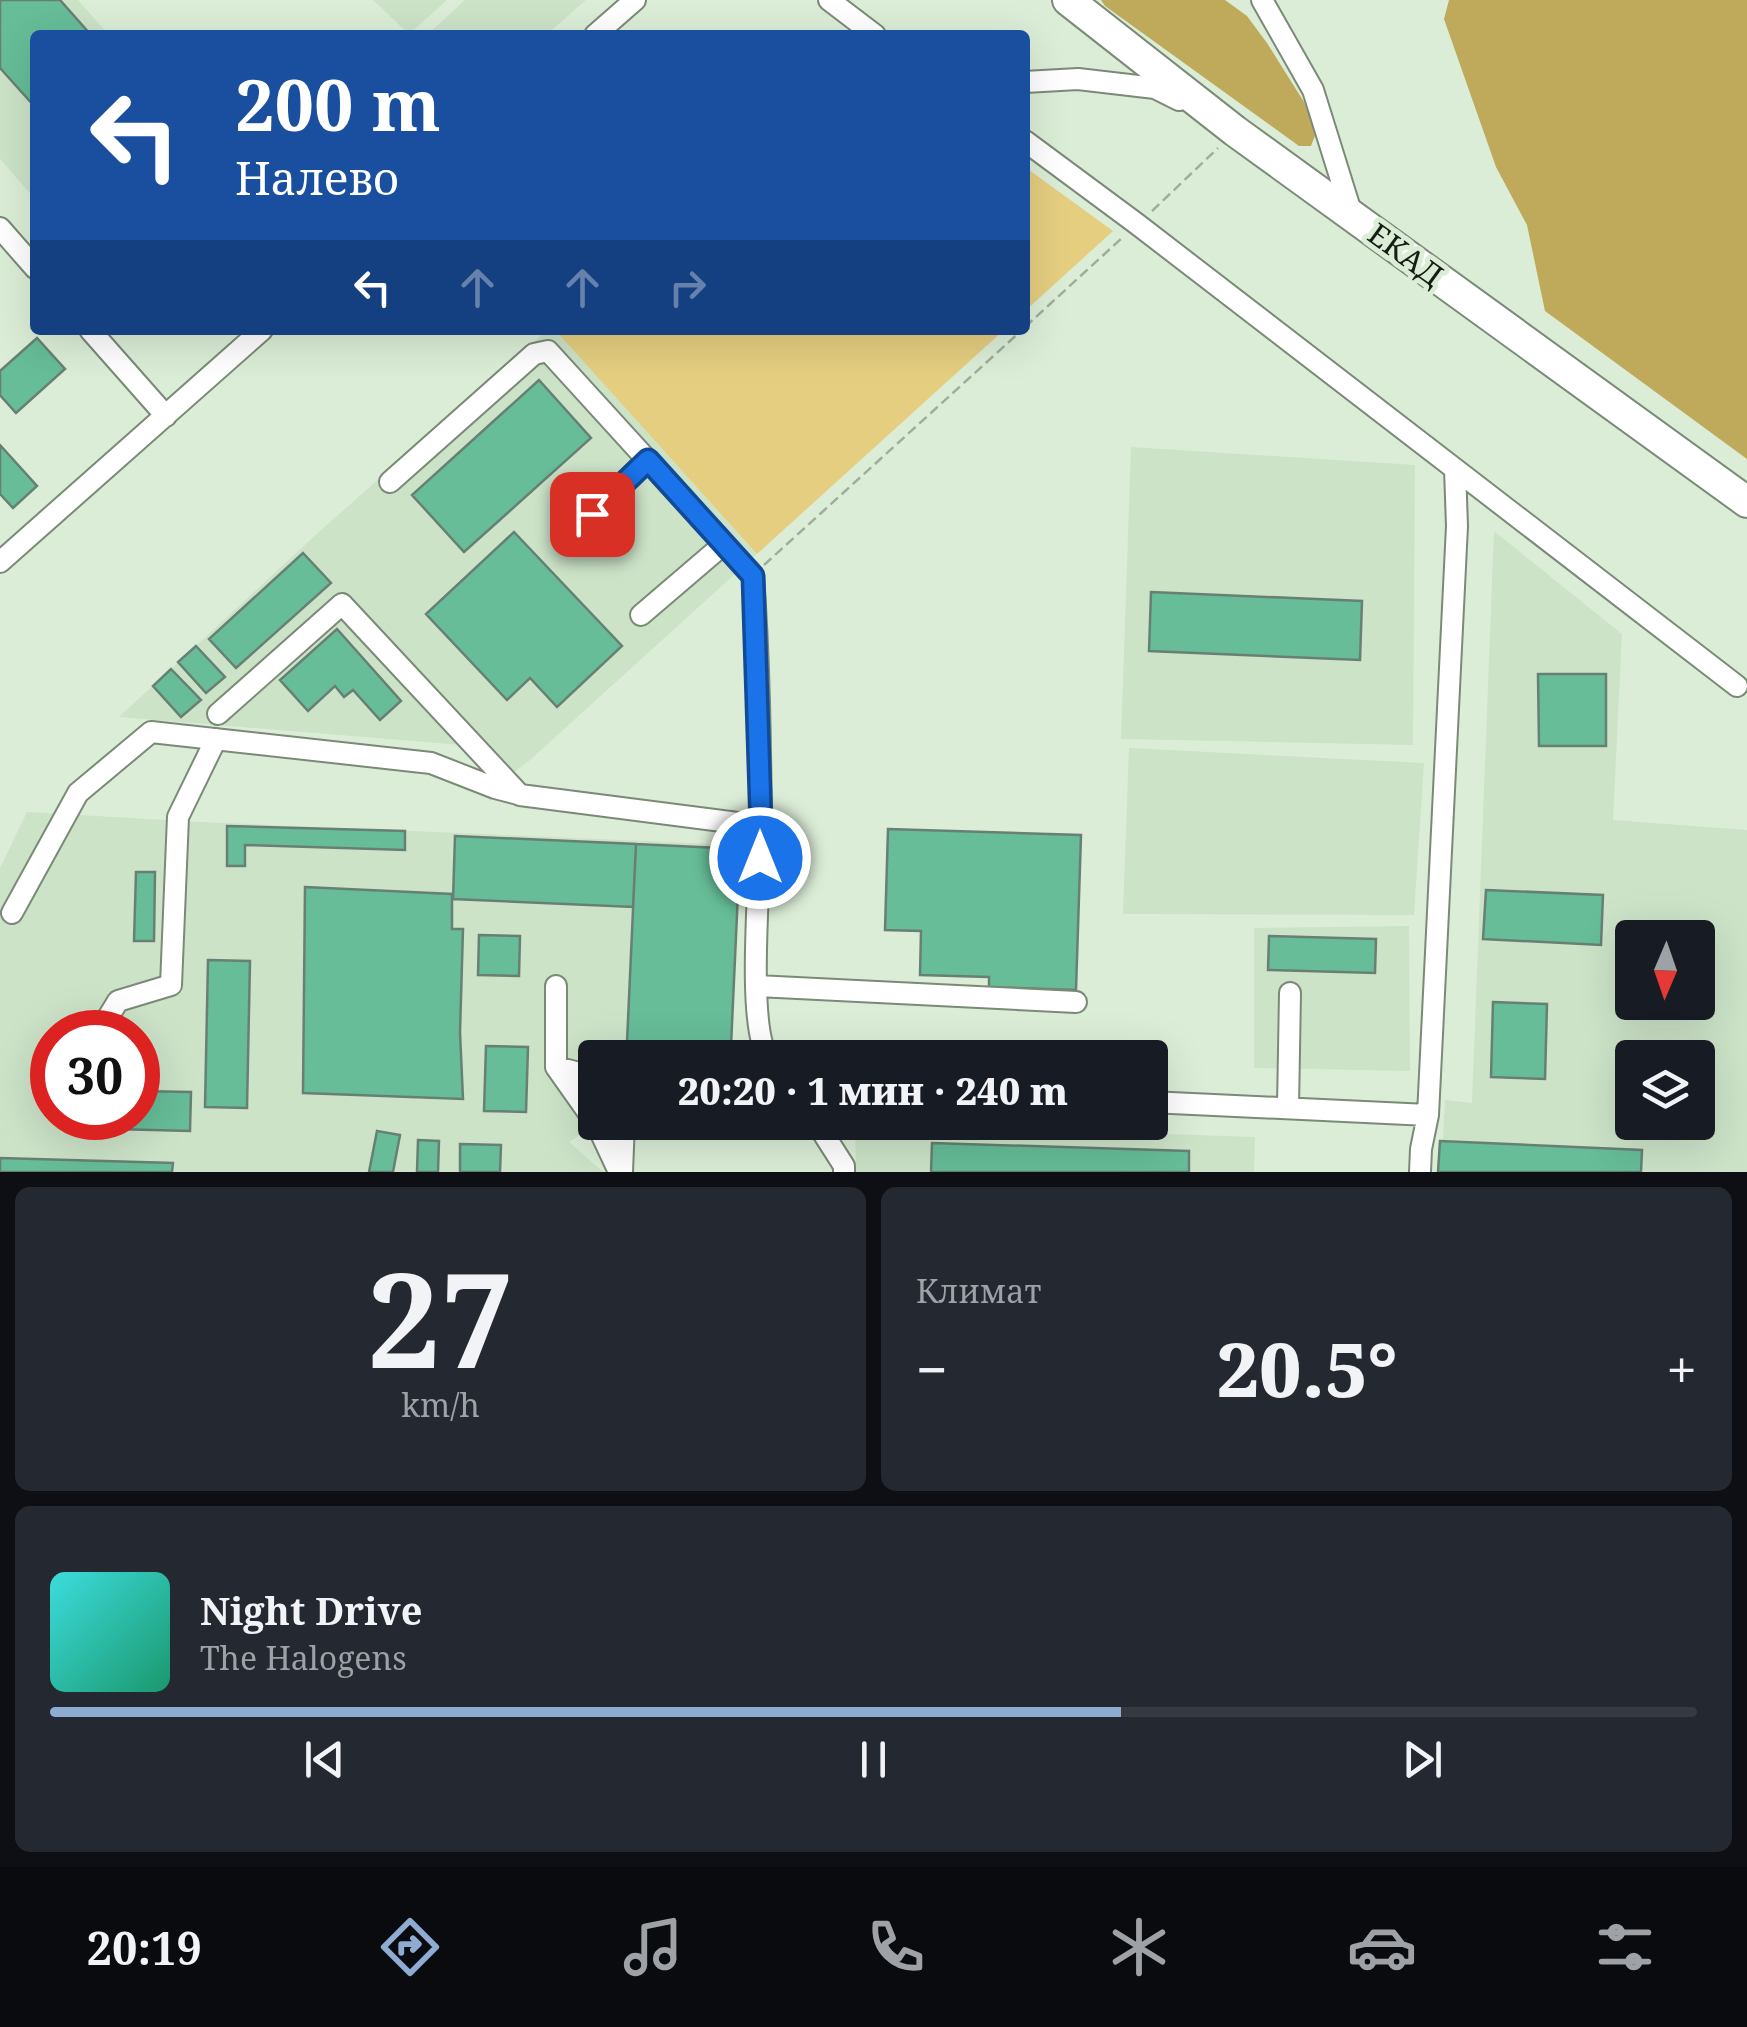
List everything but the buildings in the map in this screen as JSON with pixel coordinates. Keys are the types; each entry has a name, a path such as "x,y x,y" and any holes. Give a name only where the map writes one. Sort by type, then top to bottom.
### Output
{"highway":[{"name":"ЕКАД","path":"1068,0 1230,127 1747,502"}],"street":[{"path":"601,30 635,0"},
{"path":"828,0 868,30"},
{"path":"1262,0 1313,90 1352,215"},
{"path":"1030,82 1078,79 1155,88 1230,127"},
{"path":"1030,145 1737,686"},
{"path":"0,228 30,262"},
{"path":"94,335 166,416"},
{"path":"0,562 256,335"},
{"path":"390,482 534,354 548,351 753,576 761,826 756,986 761,1040"},
{"path":"565,540 648,460"},
{"path":"1420,1172 1428,1115 1457,526 1455,469"},
{"path":"641,615 724,544"},
{"path":"218,714 342,604 520,794"},
{"path":"12,914 78,793 152,732 432,762 520,794 761,826"},
{"path":"112,1010 118,1001 171,985 178,816 216,738"},
{"path":"556,986 556,1067 596,1125 621,1172"},
{"path":"756,986 1076,1002"},
{"path":"1288,1108 1290,993"},
{"path":"556,1067 578,1073"},
{"path":"1168,1103 1428,1115"},
{"path":"621,1172 623,1140"},
{"path":"827,1140 844,1172"}],"path":[{"path":"1030,322 1196,170 1230,127"},
{"path":"753,576 1015,335"}],"shaded area":[{"path":"0,0 78,0 105,30 30,30 30,193 0,159"},
{"path":"373,0 447,0 413,30 405,30"},
{"path":"465,0 586,0 552,30 432,30"},
{"path":"1101,0 1225,0 1247,16 1304,102 1316,133 1311,146 1299,146"},
{"path":"1449,0 1747,0 1747,459 1545,311 1527,225 1496,167 1444,19"},
{"path":"1030,171 1113,231 1030,306"},
{"path":"541,335 560,335 757,554 500,783 462,745 119,717 320,531"},
{"path":"560,335 998,335 757,554"},
{"path":"1131,447 1415,465 1413,745 1121,739"},
{"path":"1494,531 1622,634 1613,820 1747,830 1747,1172 1441,1172 1445,1100 1472,1103"},
{"path":"1129,748 1424,763 1414,915 1123,914"},
{"path":"27,812 738,845 731,1040 578,1040 578,1136 569,1142 603,1172 0,1172 0,868"},
{"path":"1409,926 1410,1071 1254,1068 1254,928"},
{"path":"1168,1134 1255,1137 1254,1172 856,1172 855,1140 1168,1140"}],"route":[{"path":"592,514 648,460 753,576 760,858"}]}
